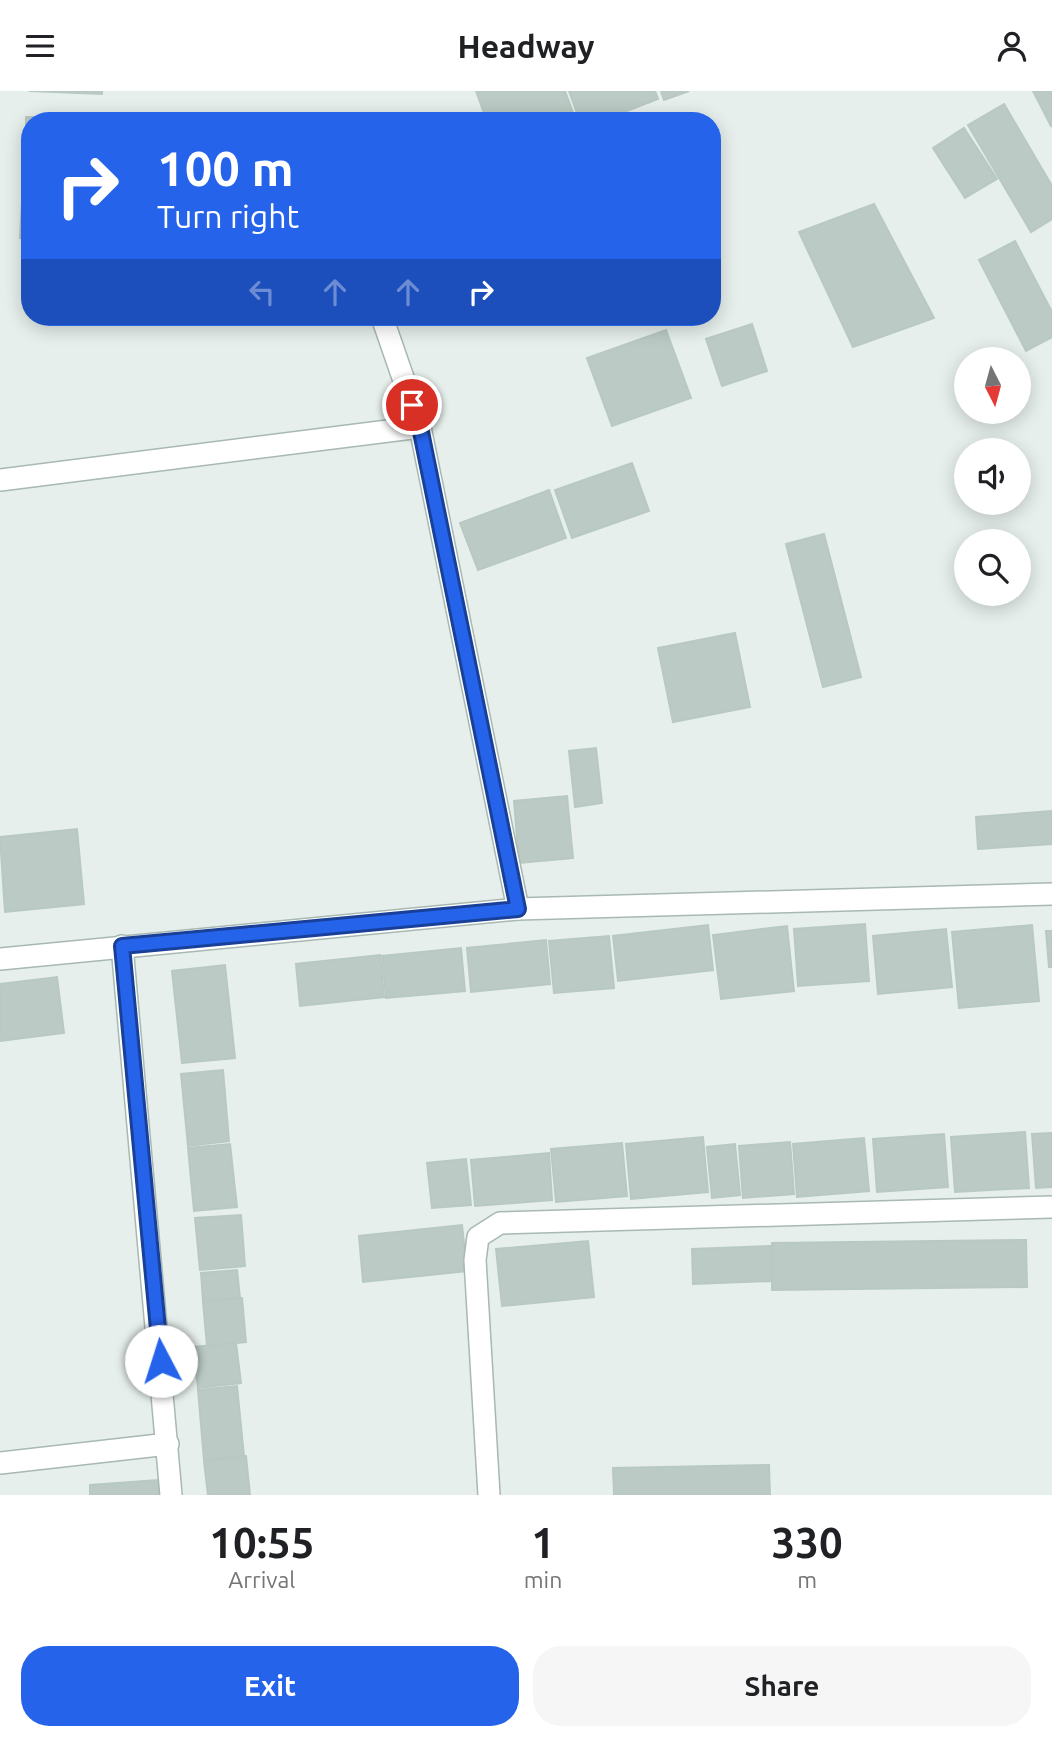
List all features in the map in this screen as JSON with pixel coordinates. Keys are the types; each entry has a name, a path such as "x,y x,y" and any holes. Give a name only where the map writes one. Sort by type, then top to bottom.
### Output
{"street":[{"path":"385,326 420,427 518,909"},
{"path":"0,480 420,427"},
{"path":"0,959 518,909 1052,894"},
{"path":"122,946 171,1495"},
{"path":"489,1495 475,1260 478,1237 500,1223 1052,1207"},
{"path":"0,1463 168,1444"}],"building":[{"path":"29,91 102,91 102,94"},
{"path":"476,91 565,91 573,112 484,112"},
{"path":"569,91 655,91 658,99 624,112 577,112"},
{"path":"661,91 689,91 664,100"},
{"path":"1033,91 1052,91 1051,126"},
{"path":"1004,104 1052,186 1052,219 1031,232 968,125"},
{"path":"964,128 997,179 965,198 933,148"},
{"path":"874,204 934,318 853,347 799,232"},
{"path":"1015,241 1052,312 1052,337 1031,348 1024,347 979,260"},
{"path":"752,324 767,371 722,386 706,339"},
{"path":"666,330 691,398 612,426 587,358"},
{"path":"632,463 649,511 572,538 555,490"},
{"path":"549,490 566,538 478,570 460,523"},
{"path":"824,534 861,677 823,687 786,544"},
{"path":"735,633 750,707 673,722 658,648"},
{"path":"596,748 602,803 575,807 569,751"},
{"path":"567,796 573,858 519,863 514,801"},
{"path":"1052,811 1052,844 978,849 976,817"},
{"path":"77,829 84,904 5,912 0,837"},
{"path":"865,924 869,981 798,986 794,929"},
{"path":"708,925 713,970 618,981 613,936"},
{"path":"1032,925 1039,1001 959,1008 952,932"},
{"path":"787,926 794,991 721,999 713,935"},
{"path":"946,929 952,987 878,994 873,936"},
{"path":"1046,931 1052,931 1052,967 1049,967"},
{"path":"609,936 614,988 554,993 549,941"},
{"path":"546,940 550,984 471,992 467,948"},
{"path":"461,948 465,991 386,998 382,956"},
{"path":"380,955 384,997 300,1006 296,964"},
{"path":"225,965 235,1058 182,1063 172,971"},
{"path":"57,977 64,1033 0,1041 0,984"},
{"path":"223,1070 229,1141 188,1146 181,1074"},
{"path":"1025,1132 1029,1188 955,1192 951,1137"},
{"path":"1052,1133 1052,1187 1036,1188 1032,1134"},
{"path":"944,1134 948,1187 877,1192 873,1139"},
{"path":"703,1137 708,1192 631,1199 626,1144"},
{"path":"864,1138 869,1191 797,1197 793,1144"},
{"path":"790,1142 794,1194 743,1198 739,1146"},
{"path":"622,1143 627,1196 556,1202 551,1149"},
{"path":"230,1144 237,1207 194,1211 188,1148"},
{"path":"735,1144 740,1195 712,1198 707,1147"},
{"path":"549,1153 552,1200 475,1206 471,1160"},
{"path":"466,1159 471,1205 432,1208 427,1163"},
{"path":"241,1215 245,1266 200,1270 195,1218"},
{"path":"462,1225 467,1271 363,1282 359,1236"},
{"path":"1026,1240 1027,1287 772,1290 772,1243"},
{"path":"588,1241 594,1297 502,1306 496,1249"},
{"path":"771,1246 772,1281 693,1284 692,1249"},
{"path":"237,1270 240,1298 203,1301 201,1273"},
{"path":"242,1298 246,1342 207,1346 203,1302"},
{"path":"236,1343 241,1383 198,1388 193,1347"},
{"path":"237,1386 244,1456 204,1460 198,1390"},
{"path":"246,1456 250,1495 208,1495 204,1461"},
{"path":"769,1465 770,1495 614,1495 613,1468"},
{"path":"158,1480 159,1495 90,1495 90,1485"}],"route":[{"path":"161,1361 122,946 518,909 420,427 412,405"}]}
